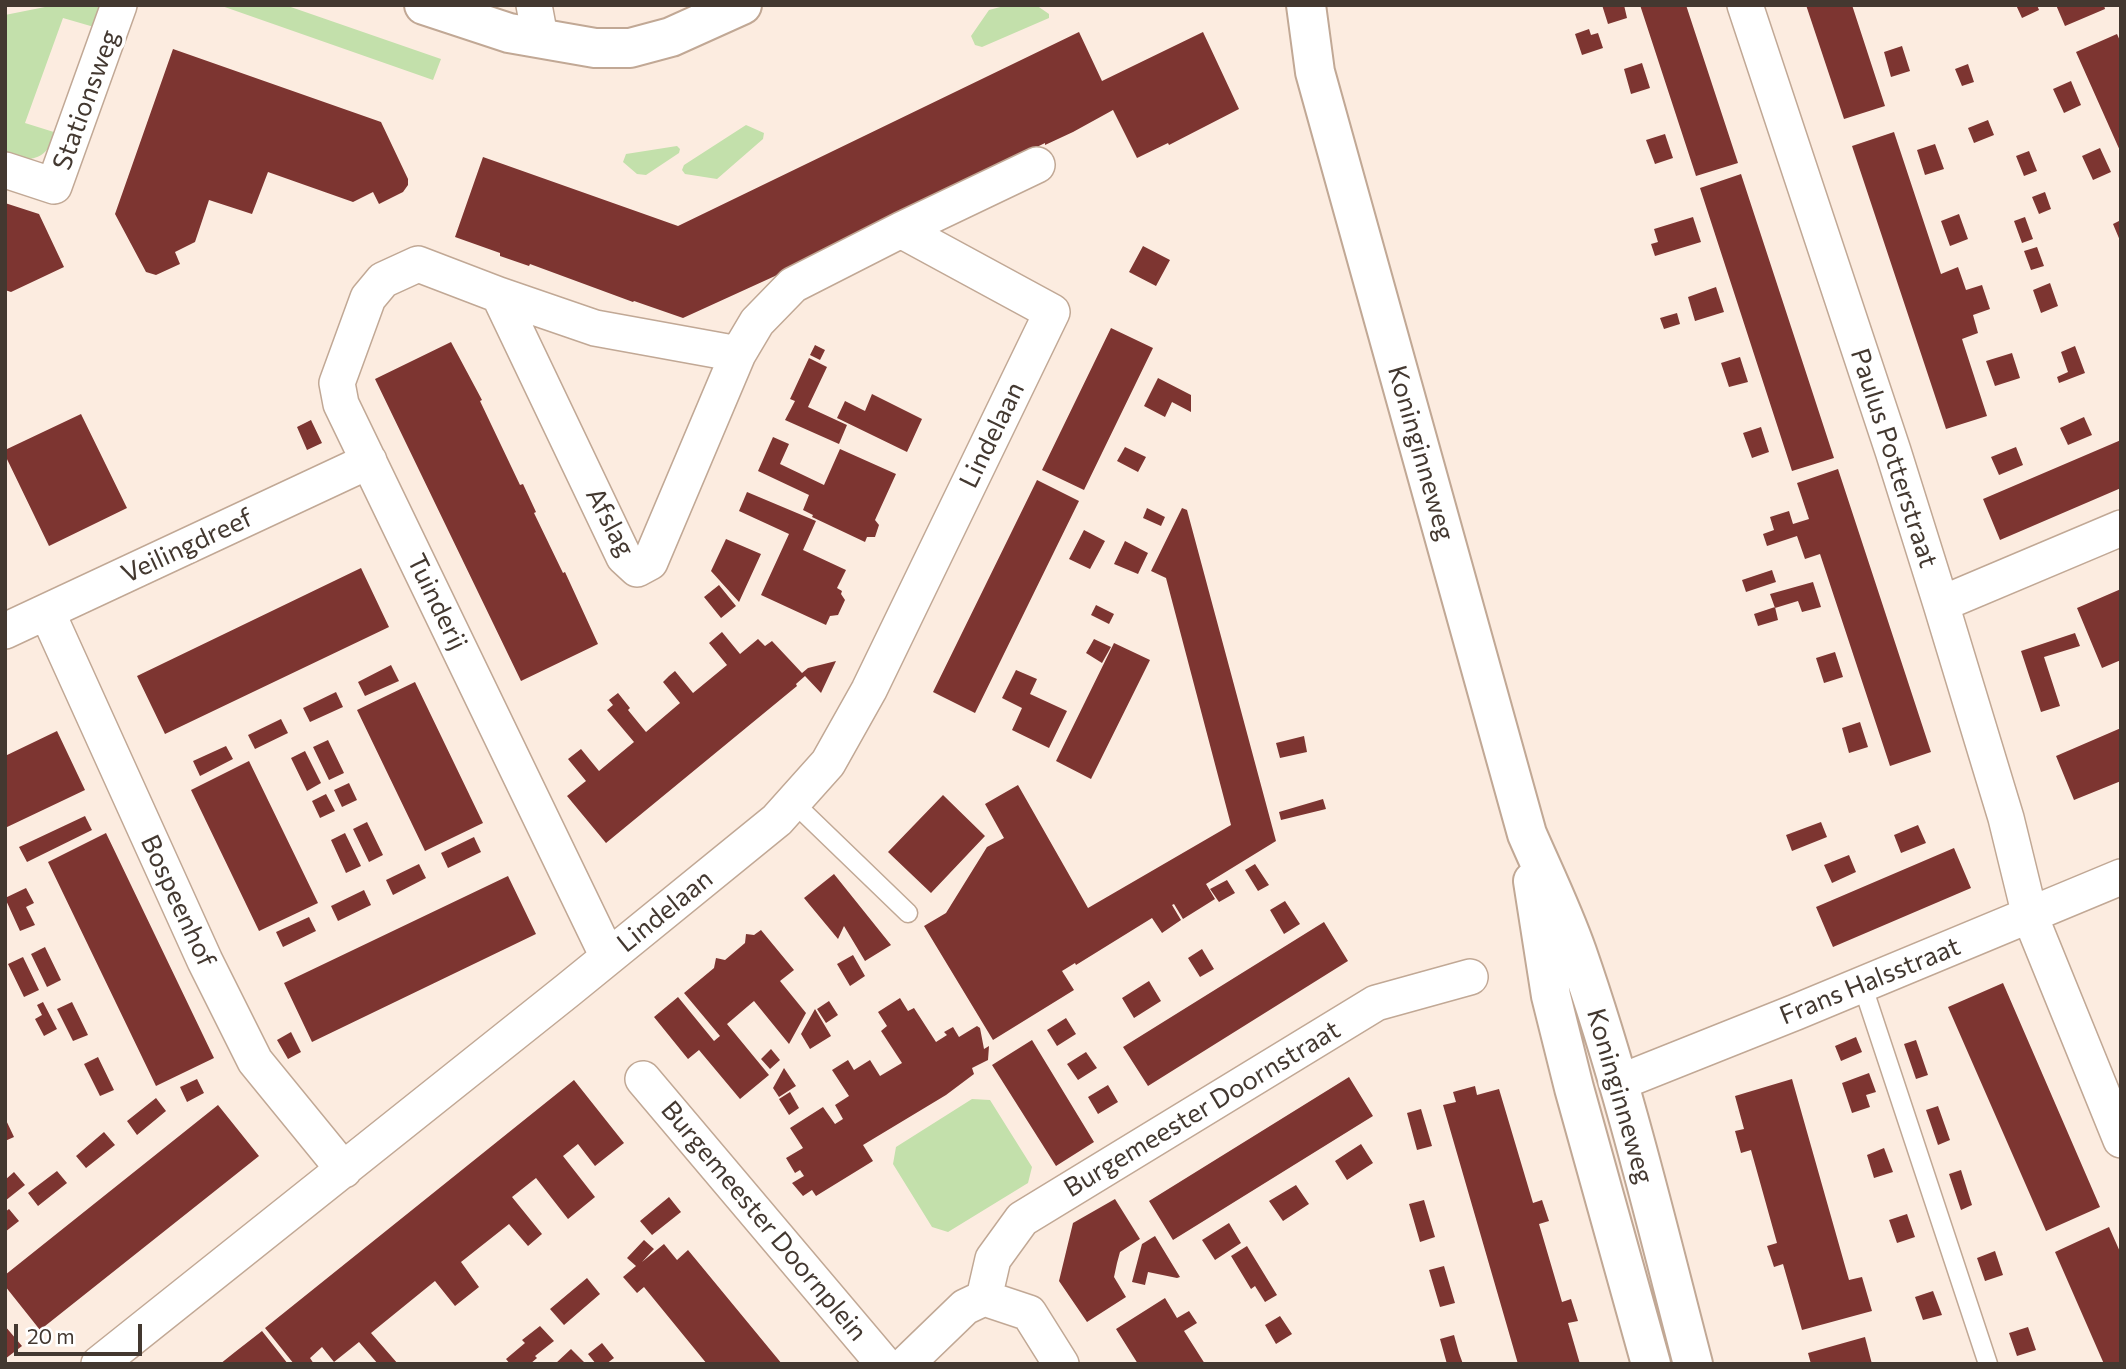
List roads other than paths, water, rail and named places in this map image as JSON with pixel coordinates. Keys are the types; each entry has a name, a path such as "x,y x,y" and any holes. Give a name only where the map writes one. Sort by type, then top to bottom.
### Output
{"main road":[{"path":"424,5 509,33 537,21 595,48 630,48 671,37 742,5"},
{"name":"Koninginneweg","path":"1280,5 1315,72"},
{"name":"Koninginneweg","path":"1306,5 1315,72 1527,834 1576,950 1618,1083 1693,1364"},
{"name":"Koninginneweg","path":"1527,834 1551,996 1651,1364"}],"street":[{"name":"Paulus Potterstraat","path":"1745,5 1941,604 2006,818 2030,916 2121,1140"},
{"name":"Stationsweg","path":"5,170 54,186 117,12"},
{"name":"Afslag","path":"499,295 624,557 637,569 650,562 738,354 757,322 793,285 1037,165"},
{"name":"Lindelaan","path":"99,1364 777,820 828,763 869,690 1052,312 901,230"},
{"name":"Tuinderij","path":"499,295 418,264 383,279 368,298 337,383 341,404 608,957"},
{"path":"499,295 595,328 738,354"},
{"name":"Veilingdreef","path":"5,631 369,461"},
{"path":"1941,604 2121,528"},
{"name":"Bospeenhof","path":"47,612 205,961 255,1061 344,1170"},
{"name":"Frans Halsstraat","path":"1618,1083 2121,877"},
{"name":"Burgemeester Doornstraat","path":"984,1298 993,1259 1022,1219 1376,1003 1470,977"},
{"name":"Burgemeester Doornplein","path":"643,1079 884,1364"},
{"path":"906,1364 965,1307 984,1298 1030,1313 1061,1364"}],"lane":[{"path":"793,802 908,913"},
{"path":"1862,984 1988,1364"}]}
